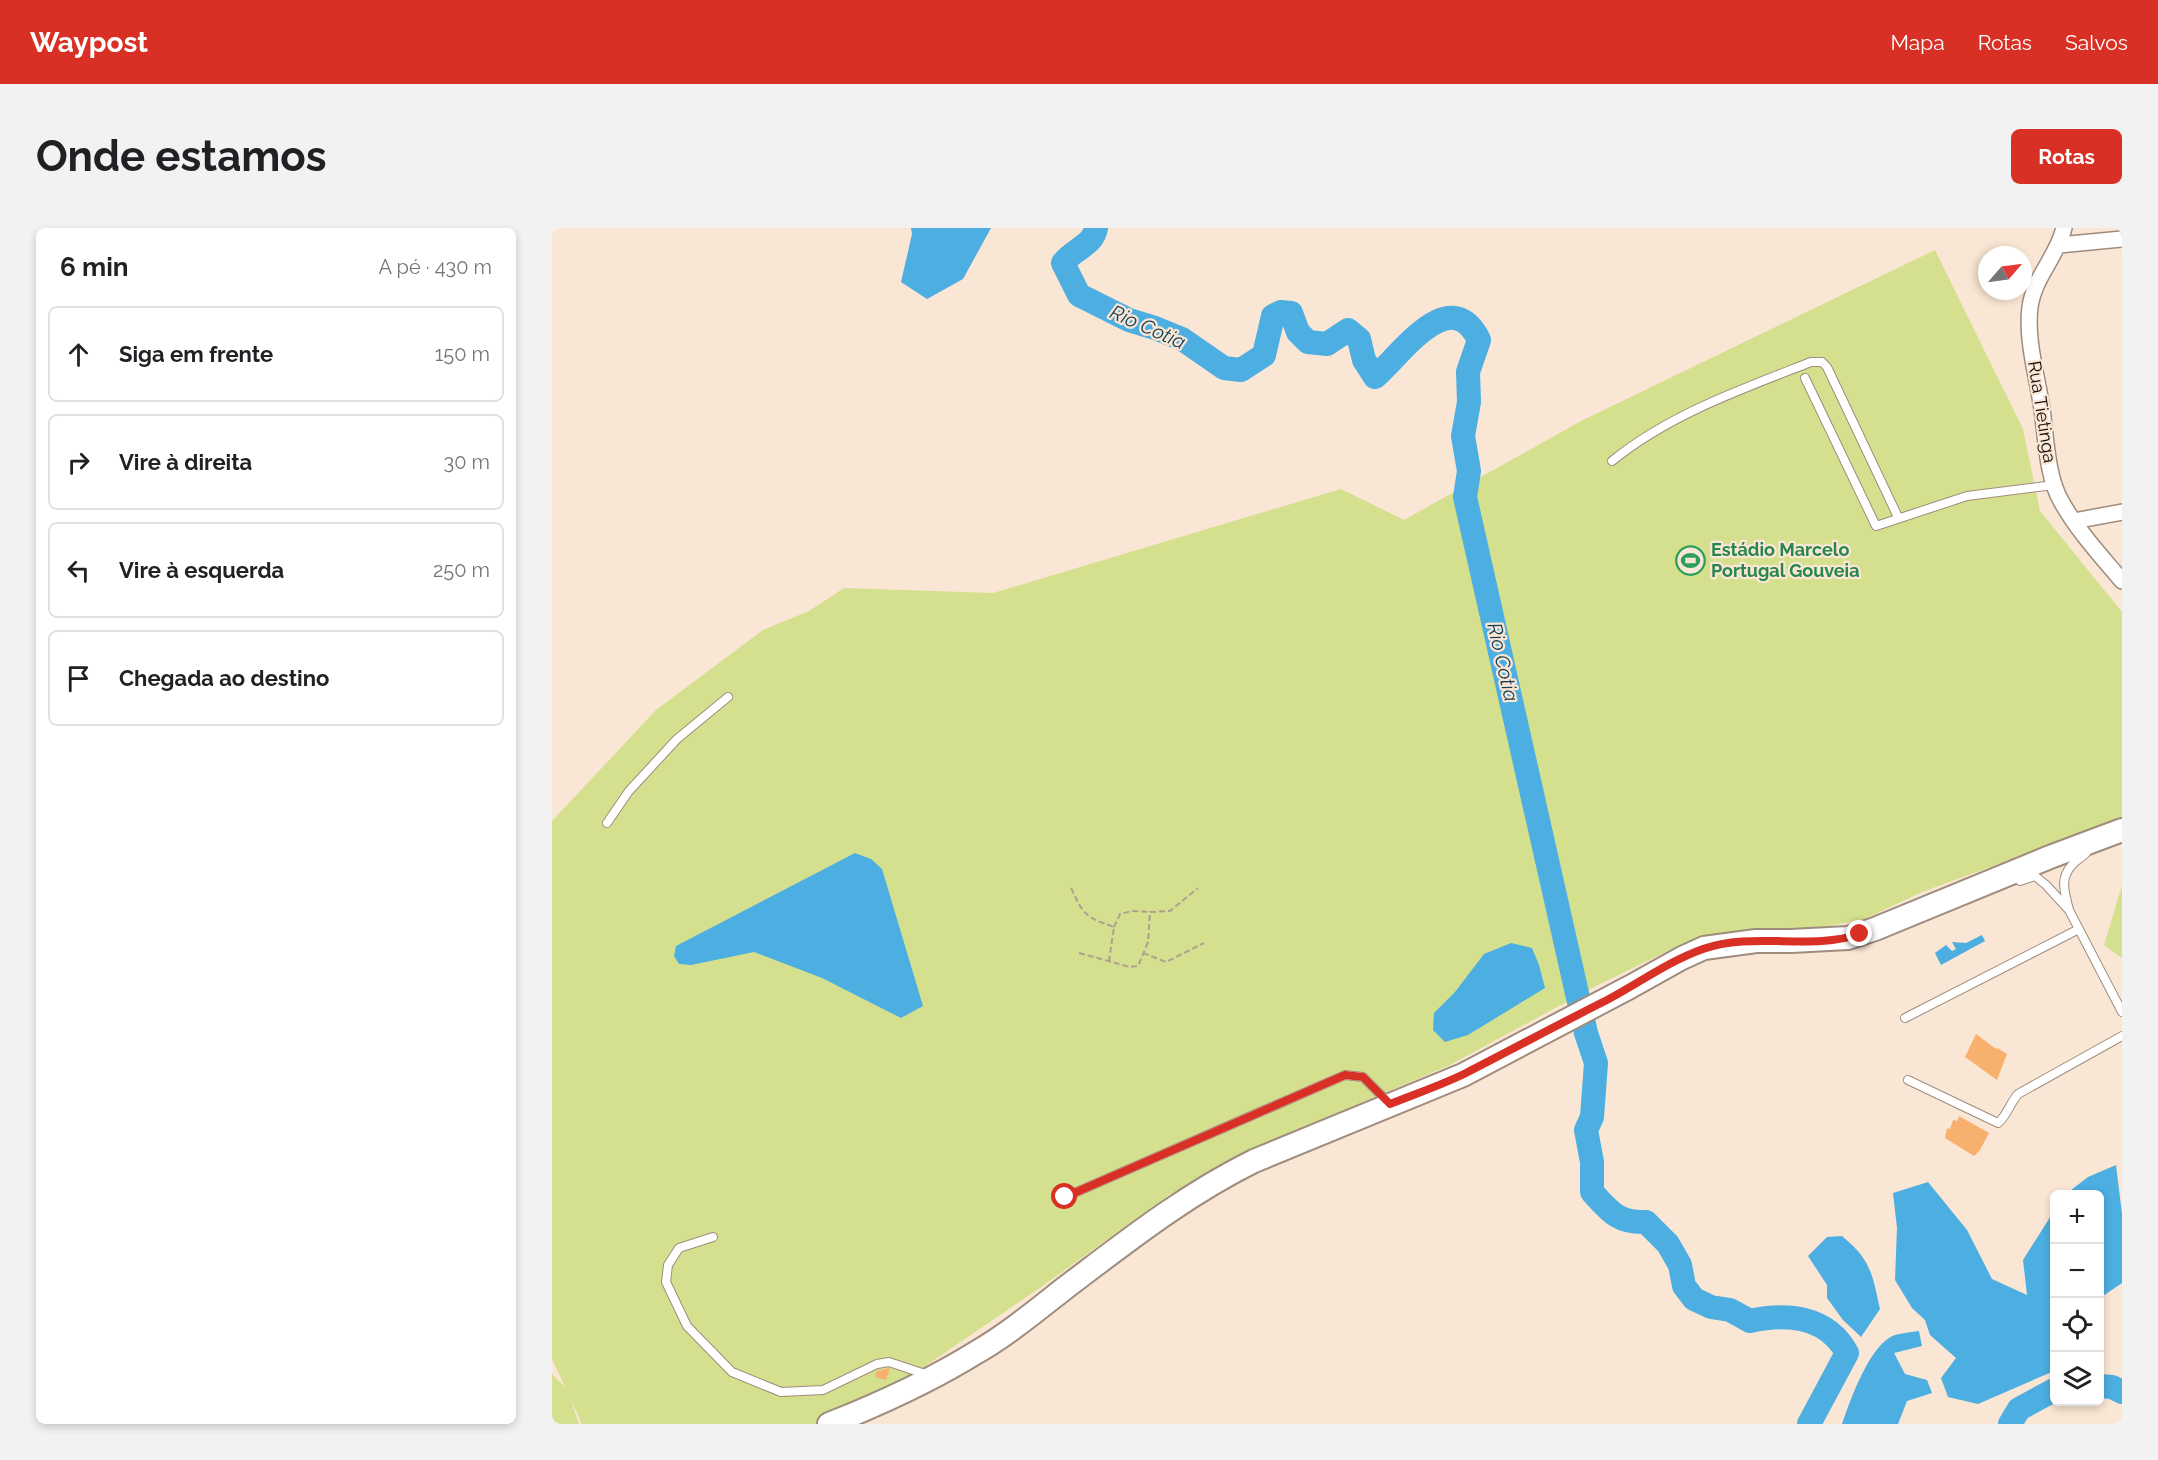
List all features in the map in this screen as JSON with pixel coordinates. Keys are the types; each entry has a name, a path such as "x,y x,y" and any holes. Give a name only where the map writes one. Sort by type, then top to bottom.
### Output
{"main road":[{"path":"829,1424 875,1406 978,1352 1143,1228 1221,1177 1254,1161 1463,1075 1682,958 1704,948 1756,941 1848,938 1894,922 2122,830"}],"street":[{"name":"Rua Tietinga","path":"2064,228 2059,245 2037,283 2030,307 2030,329 2054,485 2060,500 2074,521 2122,581"},
{"path":"2059,245 2122,239"},
{"path":"2074,521 2122,512"}],"lane":[{"path":"1612,460 1631,445 1682,416 1743,388 1811,362 1822,362 1827,367 1898,517"},
{"path":"1805,378 1876,526 1967,495 2054,485"},
{"path":"607,824 629,791 677,739 728,697"},
{"path":"2091,842 2086,854 2065,874 2063,886 2069,910 2122,1012"},
{"path":"2001,877 2017,882 2035,876 2069,910"},
{"path":"1905,1018 2079,929"},
{"path":"1908,1080 1998,1123 2018,1094 2122,1036"},
{"path":"1065,1197 1345,1075 1363,1077 1390,1104"},
{"path":"713,1237 679,1248 668,1265 666,1282 687,1326 732,1372 781,1392 823,1390 877,1364 889,1362 933,1377"}],"path":[{"path":"1071,888 1080,906 1090,918 1114,927"},
{"path":"1109,961 1114,927 1120,914 1132,911 1170,911 1198,888"},
{"path":"1079,952 1130,967 1138,966 1148,942 1150,912"},
{"path":"1143,953 1166,962 1204,943"}],"green space":[{"path":"1935,250 2023,429 2040,511 2122,612 2122,819 1922,892 1865,919 1814,929 1712,936 1672,949 1596,986 1448,1066 1287,1134 1169,1195 1044,1285 902,1382 818,1424 582,1424 570,1398 579,1424 552,1424 552,1374 565,1387 552,1359 552,821 656,710 763,630 809,611 844,588 993,593 1341,489 1404,520 1581,421"},
{"path":"2122,885 2122,958 2104,945"}],"water":[{"path":"911,228 991,228 963,279 927,299 901,282 912,234"},
{"path":"855,853 871,859 882,869 923,1006 901,1018 822,978 754,952 691,965 679,964 674,956 676,946"},
{"path":"1982,935 1985,941 1941,965 1935,953 1946,945 1952,951 1956,949 1952,942 1966,943"},
{"path":"1511,943 1532,948 1545,988 1468,1035 1445,1042 1433,1030 1434,1013 1455,992 1484,954"},
{"path":"2116,1165 2122,1214 2122,1283 2104,1295 2104,1190 2071,1190 2088,1177"},
{"path":"1928,1182 1967,1230 1992,1279 2027,1295 2023,1260 2050,1217 2050,1373 1978,1404 1948,1397 1941,1378 1956,1358 1930,1335 1925,1320 1912,1308 1895,1280 1897,1228 1893,1193"},
{"path":"1842,1236 1865,1260 1875,1286 1880,1309 1861,1337 1843,1320 1827,1298 1827,1285 1808,1256 1827,1237"},
{"path":"1919,1331 1922,1346 1894,1353 1905,1374 1927,1380 1932,1393 1907,1401 1898,1424 1842,1424 1862,1374 1877,1349 1895,1335"}],"building":[{"path":"1976,1034 2007,1054 1997,1080 1965,1057"},
{"path":"1959,1116 1989,1133 1974,1156 1945,1138 1947,1128 1950,1129 1953,1120 1957,1121"},
{"path":"889,1368 886,1380 875,1377 877,1371"}],"waterway":[{"name":"Rio Cotia","path":"1096,228 1091,239 1063,263 1079,295 1129,320 1182,339 1224,368 1241,370 1264,355 1273,316 1281,312 1291,313 1298,332 1308,342 1327,344 1348,330 1359,339 1364,360 1375,377 1425,328 1440,320 1454,318 1467,324 1479,340 1468,372 1469,402 1463,436 1469,471 1465,497 1586,1033 1596,1063 1592,1117 1586,1130 1592,1162 1592,1192 1615,1215 1628,1221 1646,1222 1668,1244 1680,1265 1684,1286 1694,1299 1711,1307 1730,1310 1750,1321 1778,1317 1805,1320 1829,1331 1839,1341 1847,1353 1809,1424"},
{"name":"Rio Cotia","path":"2104,1386 2122,1392"},
{"name":"Rio Cotia","path":"2010,1424 2019,1409 2050,1392"}],"place":[{"name":"Estádio Marcelo Portugal Gouveia","path":"1690,560"}],"route":[{"path":"1065,1197 1345,1075 1363,1077 1390,1104 1463,1075 1704,948 1756,941 1848,938 1860,934"}]}
